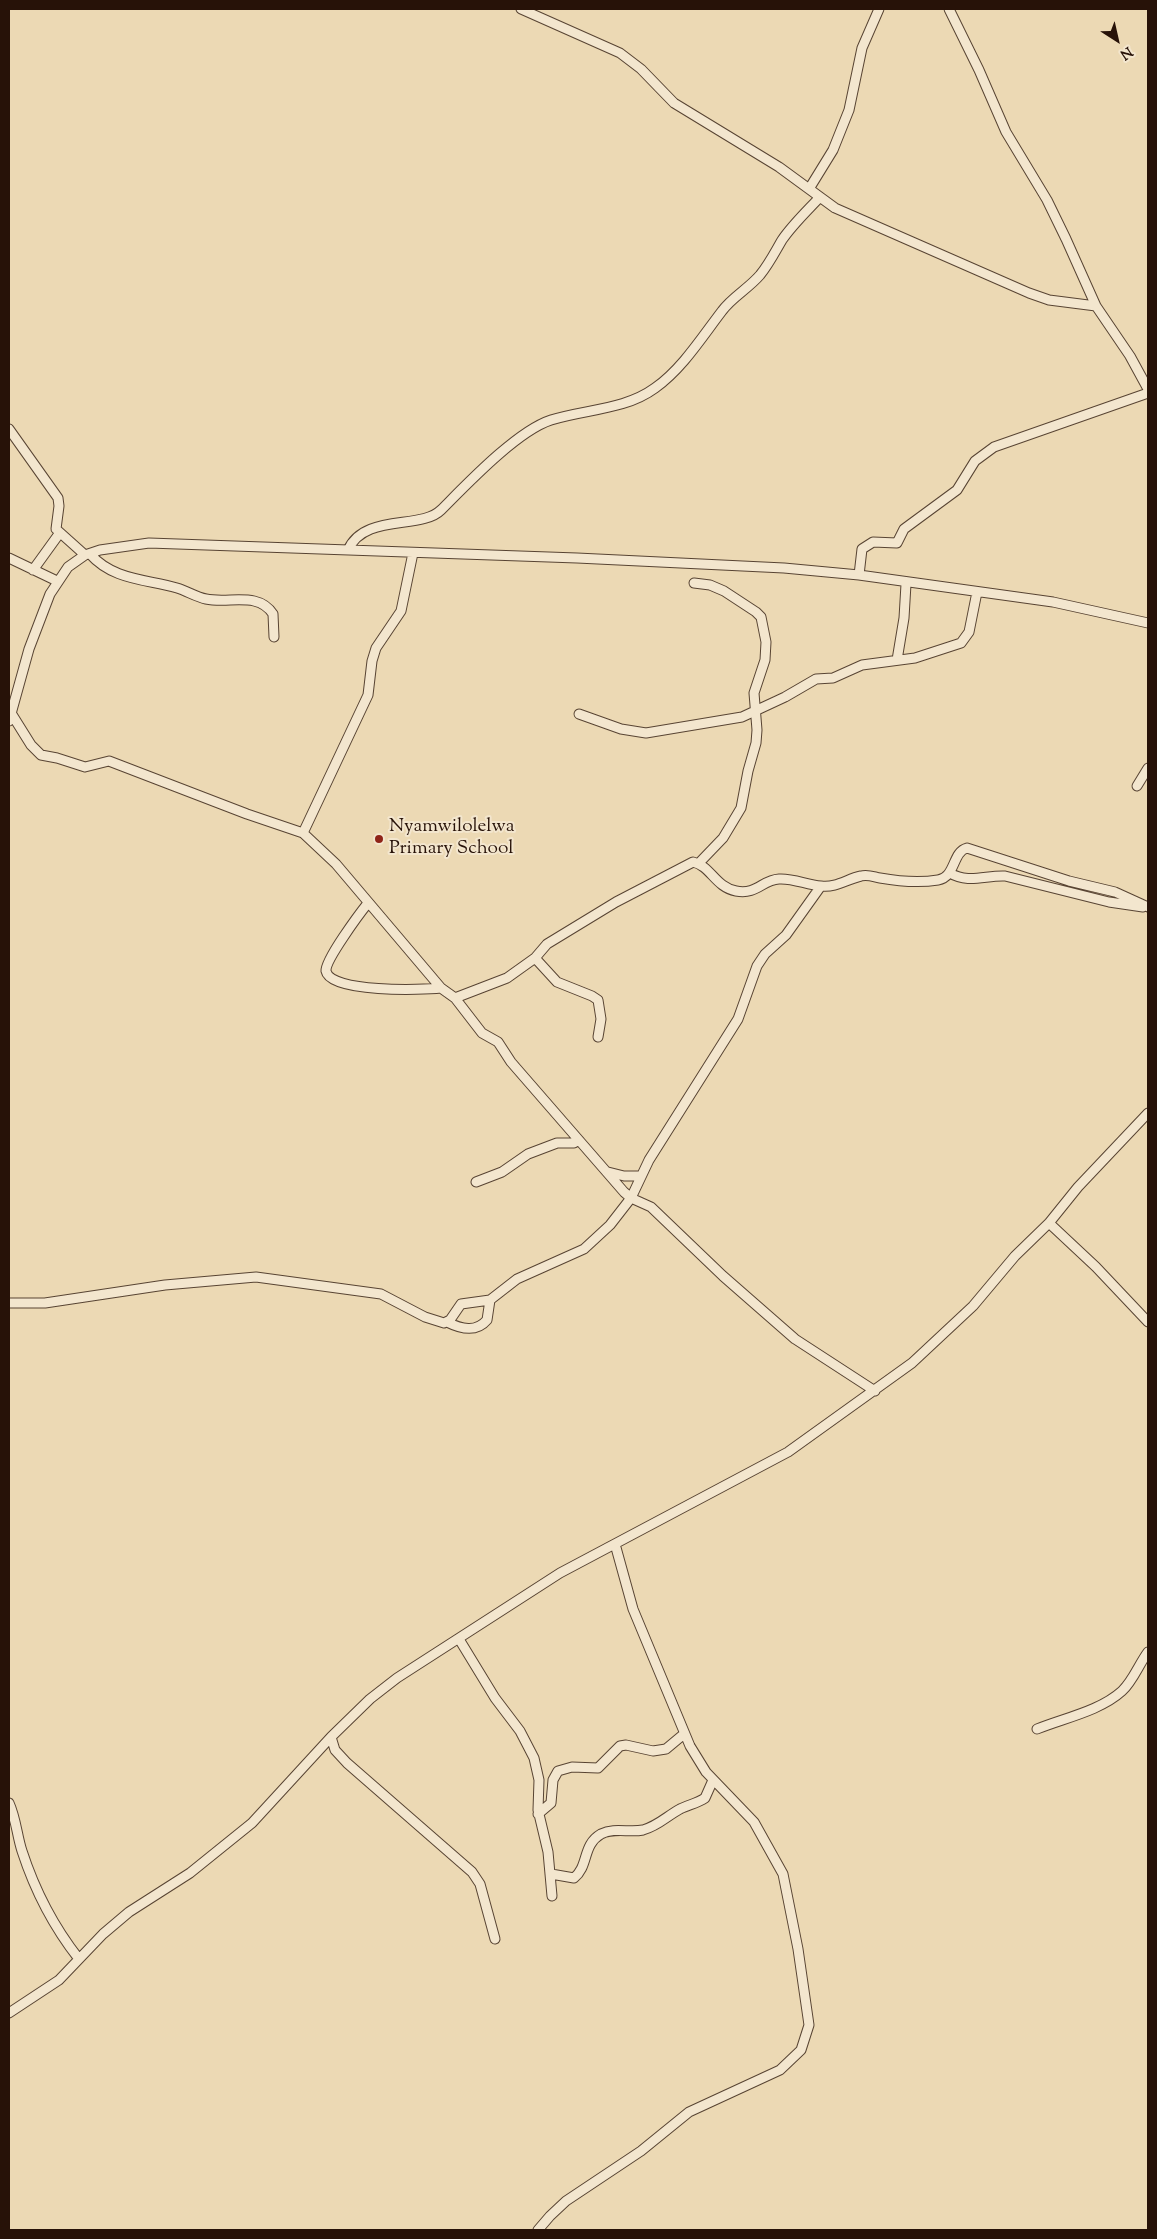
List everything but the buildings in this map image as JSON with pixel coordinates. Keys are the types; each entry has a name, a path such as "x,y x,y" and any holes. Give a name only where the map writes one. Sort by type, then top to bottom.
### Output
{"street":[{"path":"521,9 620,53 641,69 674,103 779,166 820,197 868,223 1029,293 1049,300 1096,306"},
{"path":"809,188 833,150 849,110 862,48 878,9"},
{"path":"859,575 862,549 873,542 897,543 904,529 957,490 975,461 994,447 1148,391 1130,356 1096,306 1046,200 1006,132 980,70 949,9"},
{"path":"348,550 353,540 358,536 392,523 437,514 481,469 536,426 565,416 615,406 639,398 656,388 684,360 730,302 760,275 783,239 820,197"},
{"path":"9,429 58,498 59,506 55,525 59,534 105,568 130,579 170,586 205,599 242,599 262,603 274,614 274,637"},
{"path":"33,570 59,534"},
{"path":"875,1391 795,1338 703,1259 651,1207 630,1198 511,1062 502,1046 478,1029 455,998 441,988 323,850 303,833 109,760 85,767 41,755 36,751 10,717 29,649 57,581 68,567 87,555 149,543 708,564 859,575 906,584 1053,602 1148,623"},
{"path":"303,833 368,695 372,661 376,648 400,610 414,553"},
{"path":"9,558 57,581"},
{"path":"694,583 724,591 761,617 766,642 765,660 754,693 757,730 756,743 748,770 741,808 723,838 699,863"},
{"path":"897,660 904,618 906,584"},
{"path":"579,714 621,729 646,733 742,717 816,679 833,678 862,665 915,658 961,643 969,632 976,592"},
{"path":"1137,786 1148,768"},
{"path":"455,998 507,978 535,958 547,944 616,902 687,864 699,863 704,866 714,879 735,891 754,891 767,882 778,879 821,886 831,886 868,875 880,878 937,880 950,874 963,849 972,849 1012,864 1115,892 1148,907"},
{"path":"950,874 959,879 979,878 990,875 1005,876 1109,902 1148,907"},
{"path":"447,1322 462,1304 490,1300 517,1279 584,1249 594,1242 610,1225 630,1198 640,1176 720,1045 738,1019 754,974 765,954 786,935 821,886"},
{"path":"368,903 334,952 326,968 328,975 336,982 387,990 413,991 441,988"},
{"path":"535,958 557,982 598,1000 601,1018 598,1037"},
{"path":"9,2013 59,1980 103,1934 129,1912 190,1872 252,1823 331,1737 381,1690 535,1588 767,1464 912,1364 965,1314 1015,1256 1049,1223 1078,1187 1148,1113"},
{"path":"476,1182 502,1172 528,1154 557,1143 574,1143 579,1140"},
{"path":"608,1172 624,1176 640,1176"},
{"path":"1049,1223 1096,1267 1148,1322"},
{"path":"9,1303 45,1303 165,1285 256,1277 381,1294 426,1317 447,1322 462,1329 477,1328 488,1320 490,1300"},
{"path":"538,2230 566,2201 641,2151 689,2112 780,2070 802,2050 809,2025 807,1998 783,1874 754,1822 706,1772 684,1734 633,1609 615,1544"},
{"path":"459,1639 481,1678 520,1731 531,1751 538,1771 538,1814 551,1874 552,1896"},
{"path":"1037,1729 1096,1707 1111,1699 1128,1683 1148,1652"},
{"path":"538,1814 551,1803 553,1780 558,1771 572,1767 598,1768 614,1750 626,1745 653,1750 666,1749 684,1734"},
{"path":"331,1737 335,1750 347,1763 472,1872 480,1884 495,1939"},
{"path":"551,1874 574,1878 582,1869 588,1848 600,1835 612,1830 641,1830 656,1825 680,1809 705,1798 713,1780"},
{"path":"9,1804 23,1854 40,1897 58,1932 79,1959"}],"place":[{"name":"Nyamwilolelwa Primary School","path":"379,839"}]}
